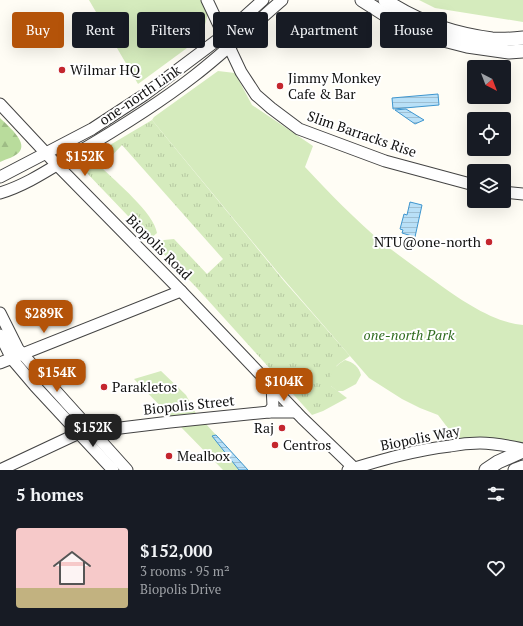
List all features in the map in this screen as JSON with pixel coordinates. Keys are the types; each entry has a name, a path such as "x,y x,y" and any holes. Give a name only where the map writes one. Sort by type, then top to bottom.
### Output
{"street":[{"name":"Slim Barracks Rise","path":"207,0 213,12"},
{"name":"one-north Link","path":"250,12 263,0"},
{"name":"one-north Link","path":"268,12 282,0"},
{"path":"362,0 395,21 424,35 467,46 509,52 523,51"},
{"path":"385,0 400,10 434,25 493,39 523,38"},
{"name":"one-north Link","path":"0,177 92,130 144,95 213,43"},
{"name":"one-north Link","path":"0,193 20,185 104,137 149,108 194,76 227,48"},
{"name":"Slim Barracks Rise","path":"230,48 241,72 256,95 299,129 385,161 467,183"},
{"name":"Biopolis Road","path":"0,104 296,412"},
{"path":"511,193 523,194"},
{"path":"0,363 181,291"},
{"path":"0,313 22,355 127,470"},
{"path":"0,335 12,359 113,470"},
{"path":"269,412 273,406 272,386"},
{"name":"Biopolis Street","path":"0,470 79,433 269,412 296,412"},
{"path":"296,412 351,469"},
{"name":"Biopolis Way","path":"351,469 426,450 460,444 494,444 523,450"},
{"path":"486,470 498,462 523,450"},
{"path":"515,470 523,467"}],"green space":[{"path":"89,0 202,0 208,13 205,25 205,12 137,12 137,48 187,48 138,84 117,48 129,48 129,12 96,12"},
{"path":"419,0 523,0 523,22 435,8"},
{"name":"one-north Park","path":"218,71 235,73 252,105 313,146 305,167 343,207 384,244 466,303 500,320 523,325 523,449 460,444 438,415 402,399 369,378 280,275 152,120 154,117"},
{"path":"0,118 19,138 21,147 20,151 16,155 0,162"},
{"path":"152,120 284,281 350,356 337,365 331,386 347,398 323,411 312,415 196,287 156,246 164,240 174,239 207,274 223,259 122,145 101,167 134,198 149,216 157,233 150,239 84,170 83,161"},
{"path":"345,360 355,365 361,375 356,384 343,391 337,391 331,386 329,380 335,368"},
{"path":"161,371 186,395 195,412 248,470 223,470 134,379"}],"water":[{"path":"438,94 439,105 393,109 392,98"},
{"path":"406,109 424,120 415,124 395,110"},
{"path":"410,202 422,205 415,237 402,233 403,230 400,229 404,214 407,215"},
{"path":"216,435 248,470 239,470 212,436"}],"place":[{"name":"Wilmar HQ","path":"62,70"},
{"name":"Jimmy Monkey Cafe & Bar","path":"280,86"},
{"name":"NTU@one-north","path":"489,242"},
{"name":"Parakletos","path":"104,387"},
{"name":"Raj","path":"282,428"},
{"name":"Centros","path":"275,445"},
{"name":"Mealbox","path":"169,456"}]}
